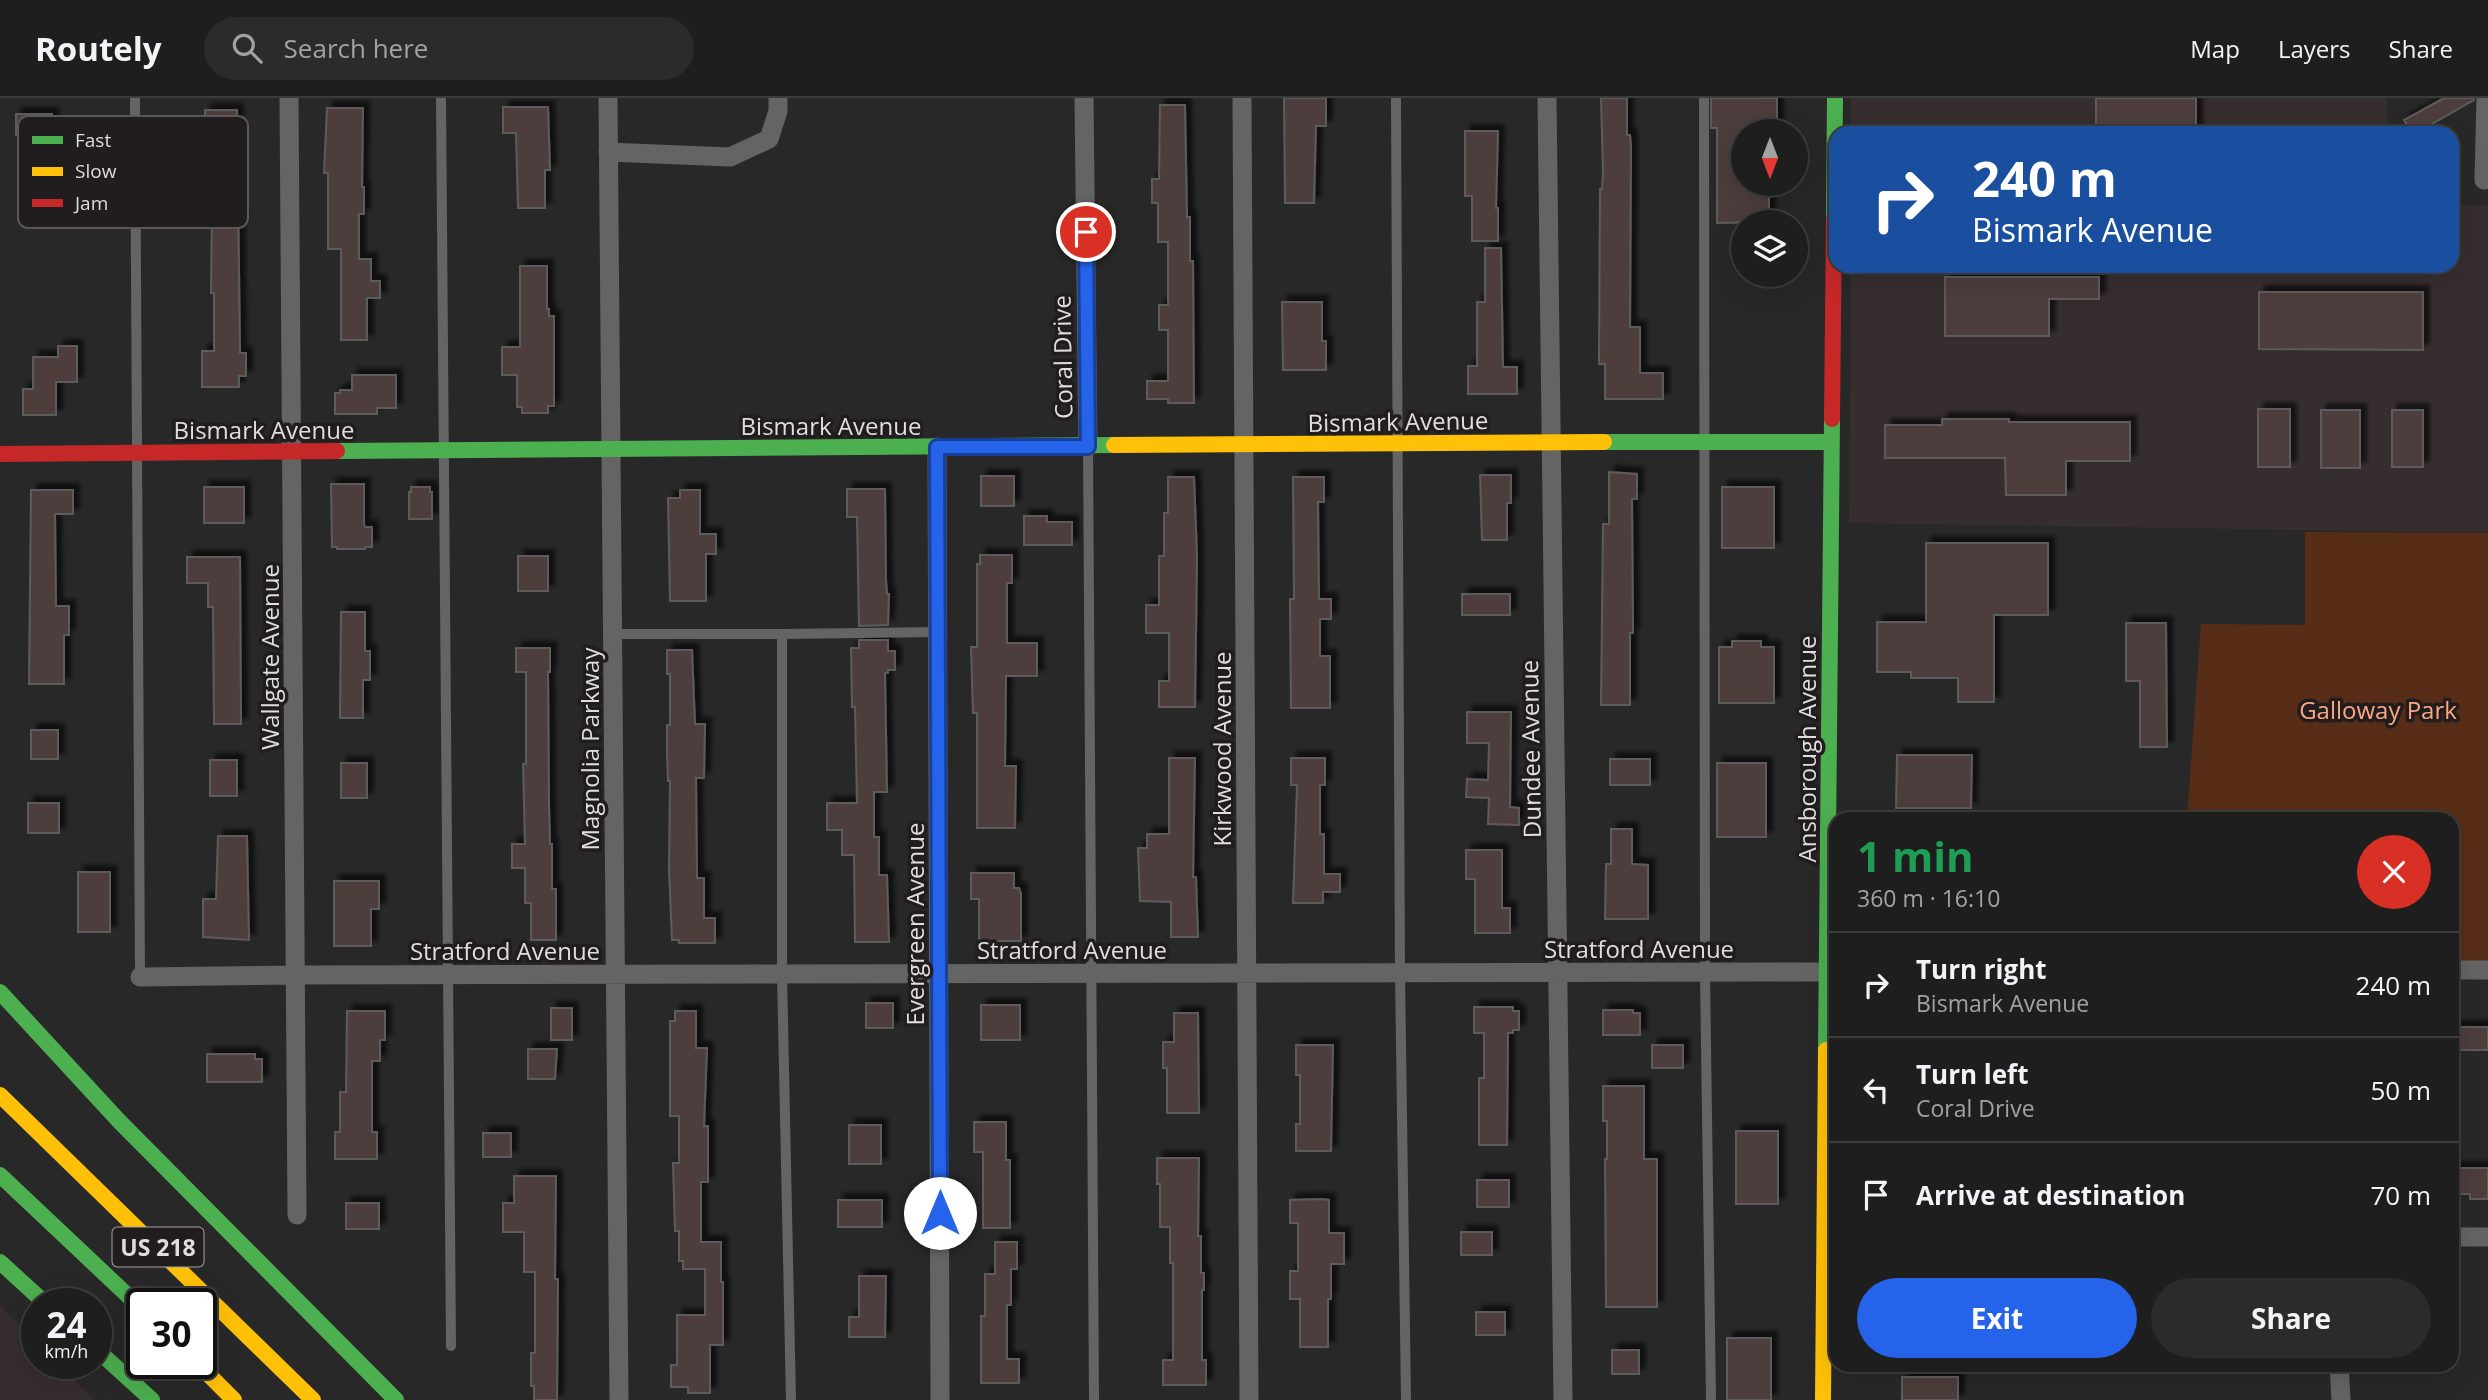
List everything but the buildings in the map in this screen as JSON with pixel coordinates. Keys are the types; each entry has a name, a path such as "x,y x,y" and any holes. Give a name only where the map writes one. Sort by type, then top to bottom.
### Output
{"main road":[{"name":"Ansborough Avenue","path":"1835,98 1835,126"},
{"name":"Ansborough Avenue","path":"1831,812 1830,442 1832,273"},
{"name":"Bismark Avenue","path":"0,454 1830,442"},
{"path":"0,992 120,1122 396,1400"},
{"name":"US 218","path":"0,1095 313,1400"},
{"name":"Ansborough Avenue","path":"1824,1400 1829,1132"},
{"name":"US 218","path":"0,1175 126,1295"},
{"path":"0,1262 29,1288"},
{"path":"112,1364 152,1400"},
{"path":"213,1379 234,1400"}],"street":[{"name":"Wallgate Avenue","path":"289,98 297,1215"},
{"name":"Magnolia Parkway","path":"608,98 620,1400"},
{"path":"608,152 730,157 769,139 778,111 778,98"},
{"name":"Coral Drive","path":"1084,98 1088,447"},
{"name":"Kirkwood Avenue","path":"1242,98 1249,1400"},
{"name":"Dundee Avenue","path":"1547,98 1563,1400"},
{"path":"2484,180 2486,98"},
{"name":"Evergreen Avenue","path":"937,447 940,1400"},
{"path":"2459,970 2488,970"},
{"name":"Stratford Avenue","path":"140,977 1829,972"},
{"path":"2459,1237 2488,1237"},
{"path":"2339,1372 2340,1400"}],"lane":[{"path":"135,98 135,116"},
{"path":"441,98 447,451 451,1346"},
{"path":"1396,98 1399,973 1406,1400"},
{"path":"1704,98 1705,973 1712,1400"},
{"path":"135,228 140,977"},
{"path":"1088,447 1094,1400"},
{"path":"612,634 938,632"},
{"path":"782,634 782,974 791,1400"}],"shaded area":[{"path":"1851,98 2387,98 2387,126 1851,126"},
{"path":"2459,205 2488,206 2488,533 1849,523 1851,273 2459,273"},
{"path":"0,1305 21,1326 21,1379 74,1379 95,1400 0,1400"}],"green space":[{"name":"Galloway Park","path":"2305,532 2488,533 2488,969 2459,967 2459,812 2188,812 2201,624 2305,625"}],"traffic: fast":[{"path":"1835,98 1835,126"},
{"path":"1826,1050 1832,419"},
{"path":"1604,442 1830,442"},
{"path":"337,451 1114,445"},
{"path":"0,992 119,1121 396,1400"},
{"path":"0,1175 126,1294"},
{"path":"0,1262 28,1288"},
{"path":"112,1364 152,1400"}],"traffic: slow":[{"path":"1114,445 1604,442"},
{"path":"1823,1400 1826,1050"},
{"path":"0,1095 313,1400"},
{"path":"213,1379 234,1400"}],"traffic: jam":[{"path":"1832,419 1833,273"},
{"path":"0,454 337,451"}],"route":[{"path":"940,1213 937,447 1088,447 1086,232"}]}
